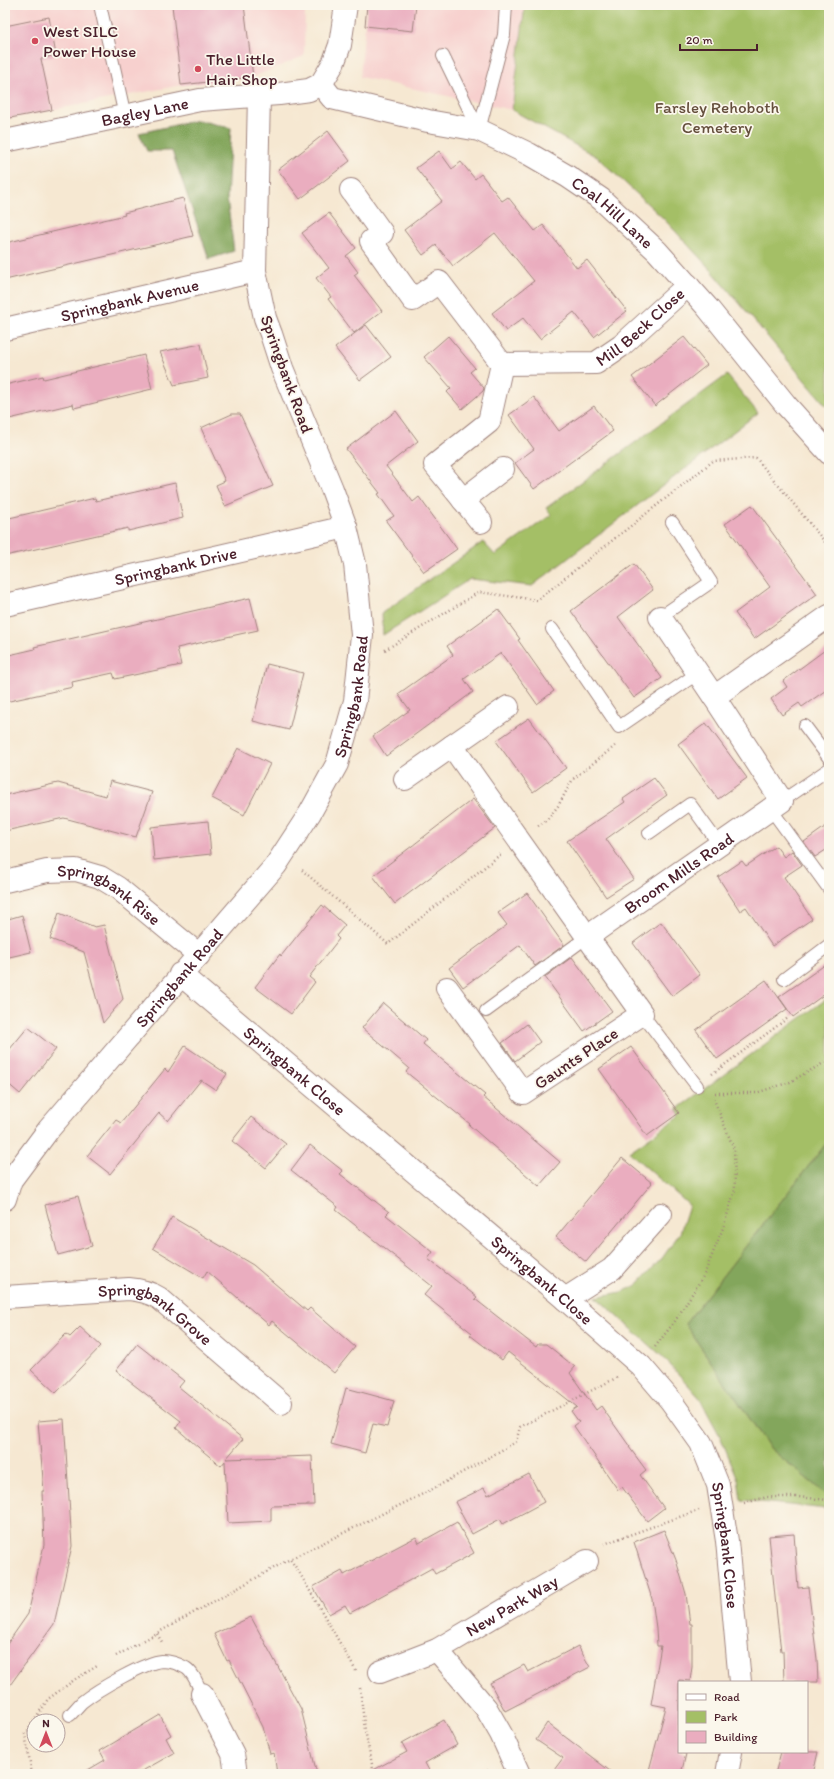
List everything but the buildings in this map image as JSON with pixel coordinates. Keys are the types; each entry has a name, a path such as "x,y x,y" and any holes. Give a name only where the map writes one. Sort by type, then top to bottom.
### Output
{"street":[{"path":"321,84 333,64 340,45 346,5"},
{"name":"Bagley Lane","path":"5,141 124,106 299,92 309,90 321,84"},
{"name":"Coal Hill Lane","path":"321,84 332,98 428,122 479,130 529,154 567,176 601,199 657,251 708,307 786,405 829,453"},
{"name":"Springbank Road","path":"5,1199 12,1180 48,1129 180,974 199,955 276,865 310,813 337,764 355,701 362,635 355,564 346,527 332,488 282,368 265,318 255,270 259,96"},
{"path":"351,190 382,233 371,241 413,300 439,282 502,364 489,422 435,465 481,522"},
{"name":"Springbank Avenue","path":"5,329 255,270"},
{"name":"Mill Beck Close","path":"502,364 596,363 621,346 688,285"},
{"path":"463,500 503,469"},
{"name":"Springbank Drive","path":"5,605 346,527"},
{"path":"714,697 829,616"},
{"path":"660,617 714,697 776,804"},
{"path":"405,779 508,706"},
{"path":"452,746 642,1014"},
{"name":"Broom Mills Road","path":"587,937 776,804"},
{"name":"Springbank Rise","path":"5,881 47,871 76,870 100,877 118,888 199,955"},
{"name":"Springbank Close","path":"180,974 565,1299 641,1366 671,1401 701,1443 718,1484 727,1541 740,1681"},
{"name":"Gaunts Place","path":"447,988 523,1093 642,1014"},
{"path":"565,1299 612,1269 661,1214"},
{"name":"Springbank Grove","path":"5,1297 129,1289 149,1292 159,1298 281,1403"},
{"name":"New Park Way","path":"380,1672 437,1650 586,1561"},
{"path":"437,1650 486,1708 501,1734 519,1774"},
{"path":"202,1694 234,1754 236,1774"},
{"path":"727,1774 731,1753"}],"lane":[{"path":"100,5 124,106"},
{"path":"479,130 504,36 506,5"},
{"path":"443,56 479,130"},
{"path":"660,617 711,582 672,522"},
{"path":"552,629 619,727 698,673"},
{"path":"806,726 829,758"},
{"path":"826,884 776,804 829,769"},
{"path":"648,833 690,804 719,844"},
{"path":"486,1011 587,937"},
{"path":"784,979 829,945"},
{"path":"642,1014 697,1086"},
{"path":"70,1715 82,1702 102,1689 146,1665 162,1661 175,1663 187,1668 195,1679 202,1694"}],"path":[{"path":"359,666 418,628 479,592 537,600 713,461 756,458 829,547"},
{"path":"283,854 388,944 519,840 547,820 558,806 564,792 573,778 618,744 619,727"},
{"path":"697,1086 788,1018"},
{"path":"110,1659 290,1560 430,1490 516,1442 520,1428 641,1366 675,1321 704,1275 723,1228 735,1190 734,1148 711,1093 756,1093 790,1082 829,1060"},
{"path":"586,1561 594,1548 721,1502 741,1504 767,1497 798,1497 829,1500"},
{"path":"290,1560 300,1572 358,1676"},
{"path":"32,1774 25,1734 48,1699 77,1678 104,1663"},
{"path":"360,1683 364,1730 374,1774"}],"shaded area":[{"path":"5,5 305,5 304,56 253,77 181,85 5,119"},
{"path":"367,5 525,5 512,110 360,77"}],"green space":[{"name":"Farsley Rehoboth Cemetery","path":"525,5 829,5 829,409 713,272 664,219 597,157 512,110"},
{"path":"198,120 231,128 227,198 234,251 209,259 172,151 147,151 139,133"},
{"path":"727,375 758,413 532,586 470,579 383,635 382,613 483,542 495,555 551,515 546,508"},
{"path":"829,997 829,1140 685,1324 770,1448 829,1497 829,1506 827,1509 741,1500 738,1479 720,1436 699,1397 663,1357 596,1297 621,1292 636,1286 663,1257 680,1233 689,1205 629,1152 681,1115 677,1109"},
{"path":"829,1140 829,1497 770,1448 685,1324"}],"place":[{"name":"West SILC Power House","path":"35,41"},
{"name":"The Little Hair Shop","path":"198,69"}]}
